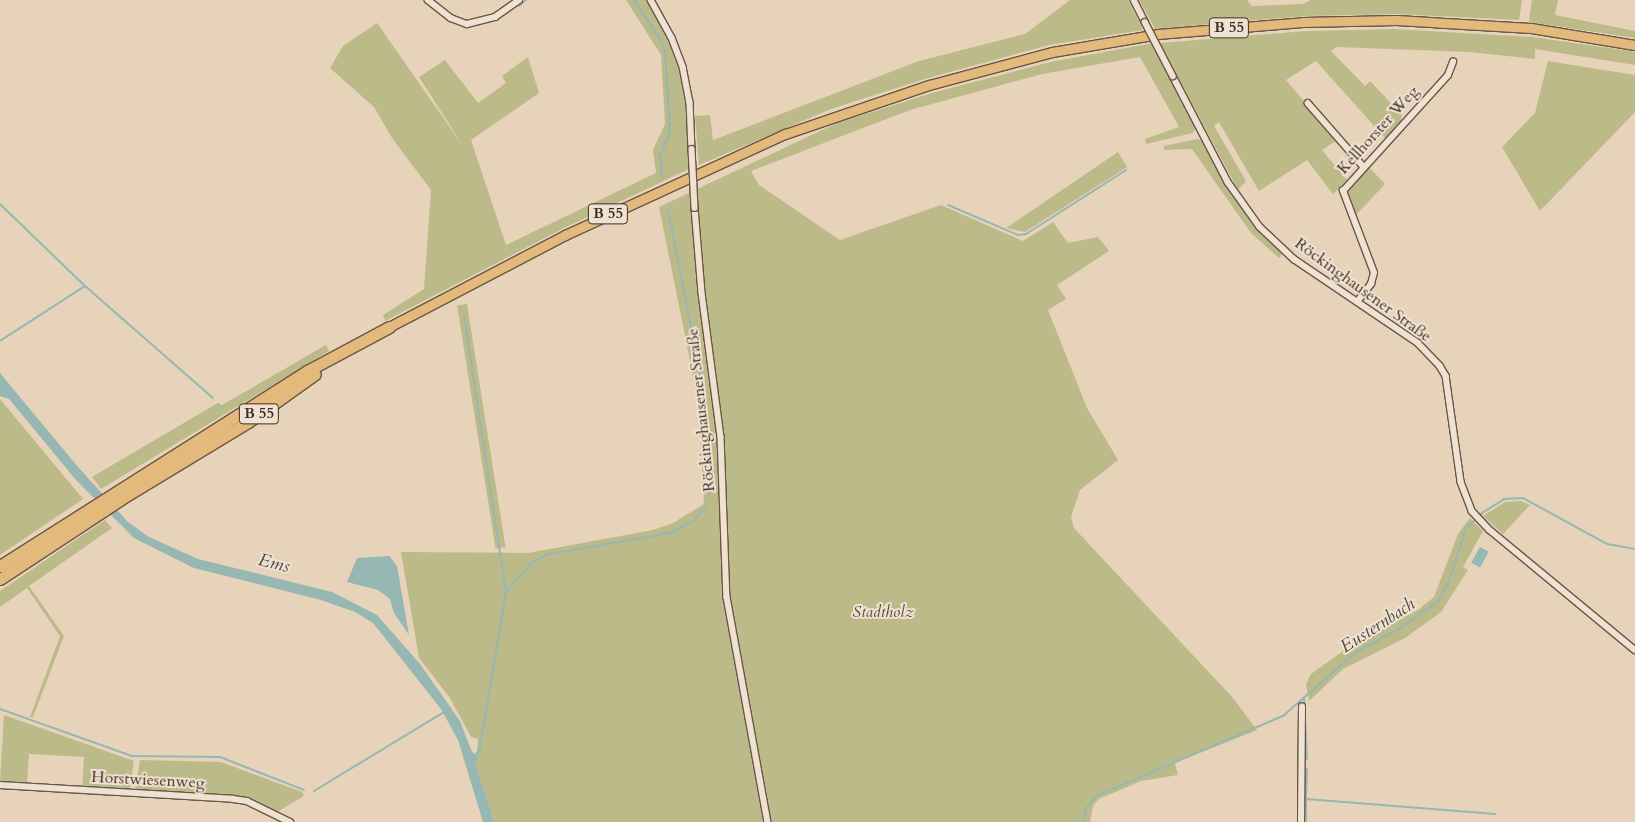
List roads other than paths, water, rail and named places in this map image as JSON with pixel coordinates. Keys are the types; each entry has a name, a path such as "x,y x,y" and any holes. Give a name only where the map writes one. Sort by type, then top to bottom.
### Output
{"highway":[{"name":"B 55","path":"0,579 81,519 306,371 389,327"},
{"name":"B 55","path":"0,566 81,519"}],"main road":[{"name":"B 55","path":"389,327 573,231 785,134 929,84 1052,52 1158,34 1303,22 1396,20 1531,28 1635,45"}],"street":[{"path":"428,0 452,18 467,24 495,17 519,0"},
{"name":"Röckinghausener Straße","path":"651,0 672,38 682,67 690,102 695,208 702,293 721,437 727,597 768,822"},
{"name":"Röckinghausener Straße","path":"1134,0 1228,182 1260,227 1294,259 1418,343 1446,376 1461,482 1465,496 1475,514 1482,522 1635,650"},
{"name":"Kellhorster Weg","path":"1357,302 1371,284 1374,273 1343,191 1363,166 1448,75 1452,62"},
{"path":"1308,103 1363,166"},
{"path":"1301,822 1302,707"},
{"name":"Horstwiesenweg","path":"0,785 233,799 247,801 290,822"}],"water":[{"path":"0,373 78,467 128,522 149,537 198,559 332,592 377,615 420,664 460,721 472,752 478,756 476,764 494,822 483,822 458,740 441,709 373,623 355,612 321,600 194,568 134,538 76,480 9,399 0,396"},
{"path":"1480,547 1489,552 1480,568 1471,563"},
{"path":"389,556 397,566 409,635 394,613 390,599 378,590 347,582 357,558"}],"waterway":[{"path":"519,6 526,0"},
{"path":"634,0 660,39 665,52 670,132 660,155 662,178"},
{"path":"948,205 1018,235 1026,234 1126,170"},
{"path":"0,204 85,286 213,398"},
{"path":"668,210 704,394 709,496"},
{"path":"0,341 85,286"},
{"path":"464,315 506,592 479,751 474,756"},
{"path":"218,404 223,408"},
{"name":"Eusternbach","path":"1084,822 1085,810 1096,796 1283,716 1356,652 1397,630 1437,602 1448,584 1466,529 1482,513 1504,499 1523,498 1607,544 1635,549"},
{"path":"506,592 530,564 549,554 670,533 694,520 706,506"},
{"path":"1304,699 1307,759"},
{"path":"0,709 132,756 220,757 304,790"},
{"path":"314,791 444,712"},
{"path":"1307,769 1306,799 1495,814"},
{"path":"0,788 109,795"},
{"path":"1306,799 1306,822"}],"water label":[{"name":"Ems","path":"274,564"}],"park label":[{"name":"Stadtholz","path":"883,612"}]}
